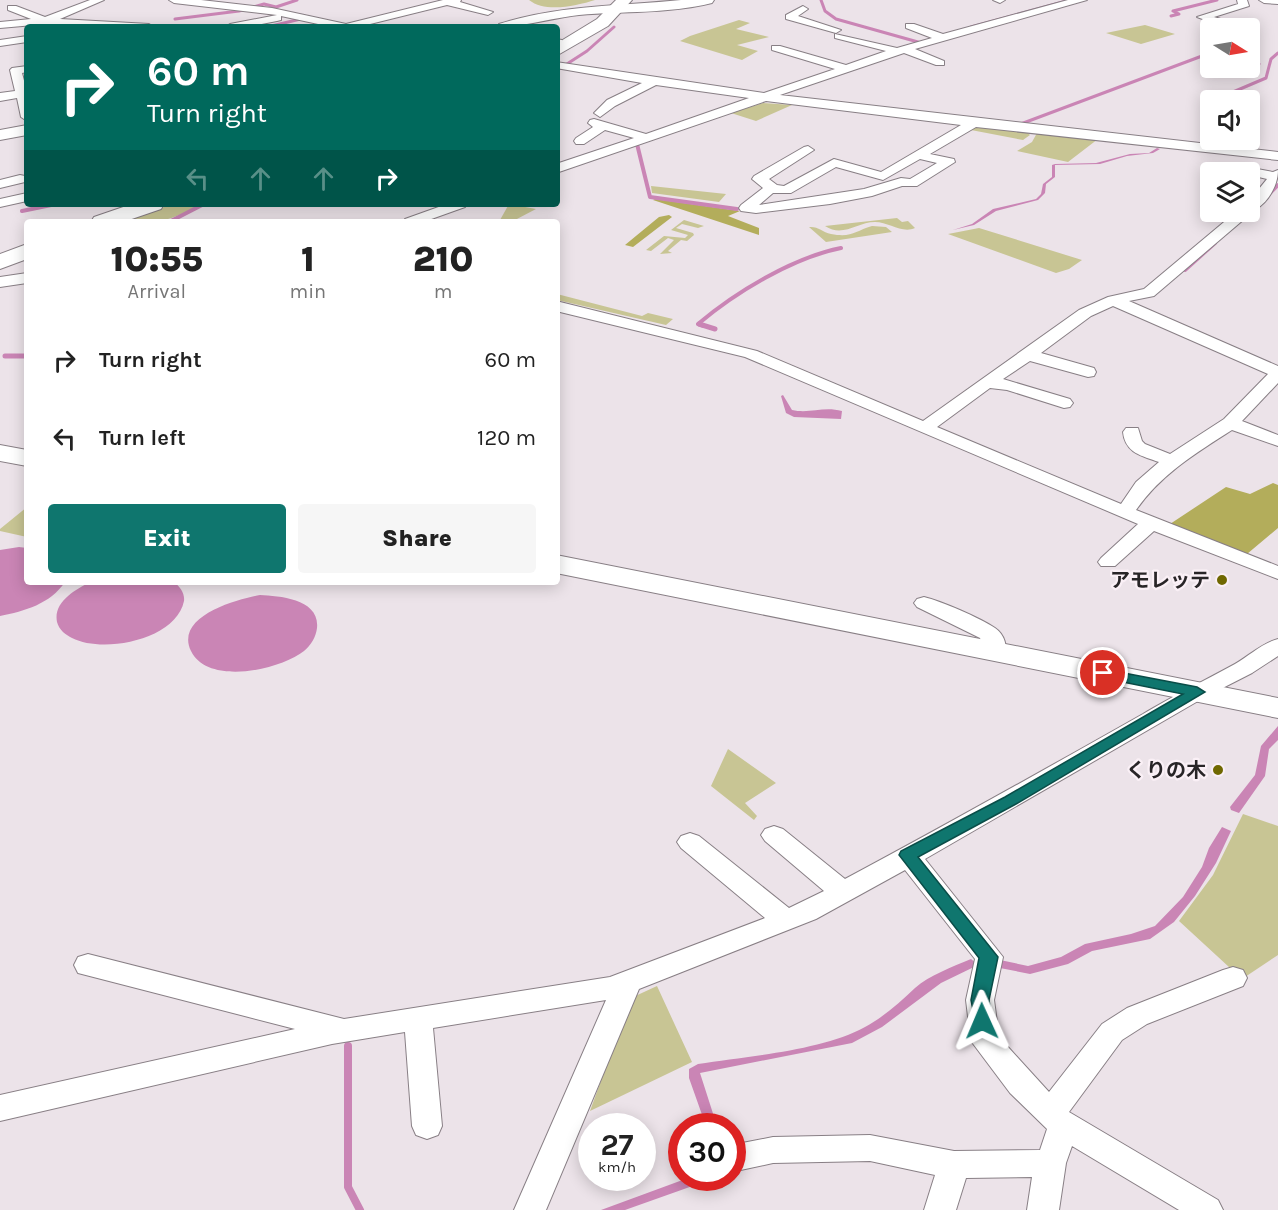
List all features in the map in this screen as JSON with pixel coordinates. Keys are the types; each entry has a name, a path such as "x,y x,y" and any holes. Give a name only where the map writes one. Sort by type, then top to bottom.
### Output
{"highway":[{"path":"560,44 591,30 615,3"},
{"path":"97,219 122,207"},
{"path":"100,219 142,207"},
{"path":"0,253 24,243"},
{"path":"1,274 24,254"}],"street":[{"path":"12,8 45,21 99,0"},
{"path":"174,0 272,12 331,24"},
{"path":"430,0 488,12"},
{"path":"513,24 547,12 615,3 672,5 707,0"},
{"path":"1031,0 1040,9"},
{"path":"560,169 900,50 1040,9 1082,0"},
{"path":"1206,18 1202,17 1244,6 1242,0"},
{"path":"1264,0 1278,1"},
{"path":"349,24 448,2"},
{"path":"803,9 790,17 939,63"},
{"path":"229,23 272,12"},
{"path":"229,23 290,15"},
{"path":"0,25 45,21 78,24"},
{"path":"910,26 943,38"},
{"path":"0,43 24,39"},
{"path":"776,48 847,69"},
{"path":"780,60 797,54"},
{"path":"560,66 762,98 973,123 1200,141"},
{"path":"2,71 21,69 21,94 24,106"},
{"path":"580,141 611,104 652,82"},
{"path":"0,97 21,94"},
{"path":"599,120 647,138"},
{"path":"883,176 973,123"},
{"path":"0,135 24,131"},
{"path":"1256,150 1278,156"},
{"path":"770,189 770,185 759,179 807,151 830,158"},
{"path":"901,182 867,193 830,200 756,209 746,208 770,189 786,190 834,163 912,183 949,162 918,155"},
{"path":"1260,173 1277,175 1260,196"},
{"path":"0,184 20,179"},
{"path":"1260,189 1266,190"},
{"path":"0,203 24,198"},
{"path":"418,219 452,207"},
{"path":"925,428 948,409 1085,314 1149,293 1233,222"},
{"path":"1,274 24,278"},
{"path":"1118,302 1278,372 1230,423 1172,461 1143,486 1124,513"},
{"path":"560,307 751,354 1124,513 1278,573"},
{"path":"1027,356 1050,360 1088,372"},
{"path":"987,383 1009,385 1064,403"},
{"path":"1230,423 1278,441"},
{"path":"1132,432 1133,442 1139,447 1172,461"},
{"path":"0,453 24,457"},
{"path":"1108,562 1151,523"},
{"path":"560,565 1278,708"},
{"path":"924,603 988,633 994,640 994,652"},
{"path":"0,1108 345,1030 613,988 807,912 907,855 1011,800 1197,692 1244,668 1278,646"},
{"path":"774,835 843,892"},
{"path":"690,842 786,920"},
{"path":"907,855 989,957 980,1000 985,1041 1021,1084 1057,1119 1207,1210"},
{"path":"88,965 345,1030"},
{"path":"1043,1210 1057,1119 1112,1032 1137,1016 1233,978"},
{"path":"530,1210 628,982"},
{"path":"418,1019 427,1126"},
{"path":"746,1155 773,1150 870,1148 954,1165 1050,1163"},
{"path":"940,1210 954,1165"}],"shaded area":[{"path":"529,0 595,0 570,6 552,7"},
{"path":"739,20 750,23 736,29 769,37 737,45 758,51 742,60 680,41 690,36"},
{"path":"1145,25 1175,34 1141,44 1106,33"},
{"path":"763,103 792,105 756,121 731,113"},
{"path":"975,127 1027,132 1030,135 1023,140 971,130"},
{"path":"1037,133 1098,139 1068,162 1017,151 1032,142"},
{"path":"1157,148 1160,149 1153,153 1127,156 1100,164 1055,165 1055,177 1046,184 1045,193 1038,200 996,211 974,225 953,230 972,224 993,209 1036,199 1041,194 1043,184 1052,177 1052,165 1096,163 1130,154 1149,153"},
{"path":"651,186 726,194 719,202 652,193"},
{"path":"653,200 740,211 728,216 759,228 759,235"},
{"path":"164,207 195,207 167,219 129,219"},
{"path":"507,207 536,209 517,219 501,219"},
{"path":"669,215 672,217 633,247 625,245 659,217"},
{"path":"897,218 902,222 908,221 915,228 905,230 875,222 844,230 825,226"},
{"path":"684,220 704,226 698,228 682,224 676,228 694,235 687,241 681,240 668,251 672,253 660,254 674,240 668,238 651,251 646,250 664,236 685,238 688,235 671,230"},
{"path":"872,226 886,227 892,232 826,242 809,227 815,227 831,234 844,235"},
{"path":"979,228 1082,260 1069,269 1056,273 948,234"},
{"path":"560,295 642,316 648,313 673,319 666,325 560,301"},
{"path":"783,395 792,410 842,411 841,419 794,417 786,413 781,396"},
{"path":"1273,483 1278,485 1278,528 1247,554 1170,524 1226,487 1250,494"},
{"path":"24,509 24,536 0,531"},
{"path":"24,548 24,585 63,585 52,596 28,609 0,616 0,550"},
{"path":"85,585 177,585 182,590 184,601 178,614 153,634 119,644 85,643 63,632 57,622 58,608"},
{"path":"260,595 288,598 306,605 312,611 316,618 317,628 309,646 293,658 262,669 228,671 212,668 200,662 191,651 188,639 192,628 200,619 224,605"},
{"path":"1278,726 1278,740 1269,749 1265,776 1239,813 1231,810 1230,807 1255,775 1261,746"},
{"path":"728,749 776,783 745,803 757,816 754,820 711,786"},
{"path":"1243,814 1278,826 1278,955 1242,979 1179,921 1213,875"},
{"path":"1222,827 1231,831 1216,863 1195,896 1174,922 1150,939 1092,951 1068,964 1030,974 1000,968 1000,960 1028,966 1061,957 1085,944 1155,926 1183,897 1202,867 1209,848"},
{"path":"971,959 977,964 941,983 882,1027 852,1043 700,1073 713,1113 701,1113 689,1078 689,1069 698,1064 806,1047 847,1035 879,1019 927,979"},
{"path":"657,986 692,1062 590,1111 631,998"},
{"path":"668,1185 668,1191 678,1191 625,1210 601,1210 656,1191"}],"waterway":[{"path":"175,19 239,11 264,4 276,7 297,0"},
{"path":"821,0 825,11 836,19 918,42"},
{"path":"971,27 1070,0"},
{"path":"1171,16 1179,14 1173,11 1217,0"},
{"path":"280,24 305,18"},
{"path":"560,68 587,51 614,27"},
{"path":"1238,90 1266,78 1271,59 1278,53"},
{"path":"1018,125 1200,57"},
{"path":"637,144 650,197 737,209"},
{"path":"1267,196 1278,185"},
{"path":"22,211 41,207"},
{"path":"175,219 198,207"},
{"path":"1185,270 1215,243"},
{"path":"704,326 698,324 729,300 765,278 803,260 841,248"},
{"path":"699,324 715,329"},
{"path":"5,356 24,356"},
{"path":"348,1046 348,1187 360,1210"}],"place":[{"name":"アモレッテ","path":"1222,580"},
{"name":"くりの木","path":"1218,770"}],"route":[{"path":"982,1021 980,1000 989,957 907,855 1011,800 1197,692 1103,673"}]}
